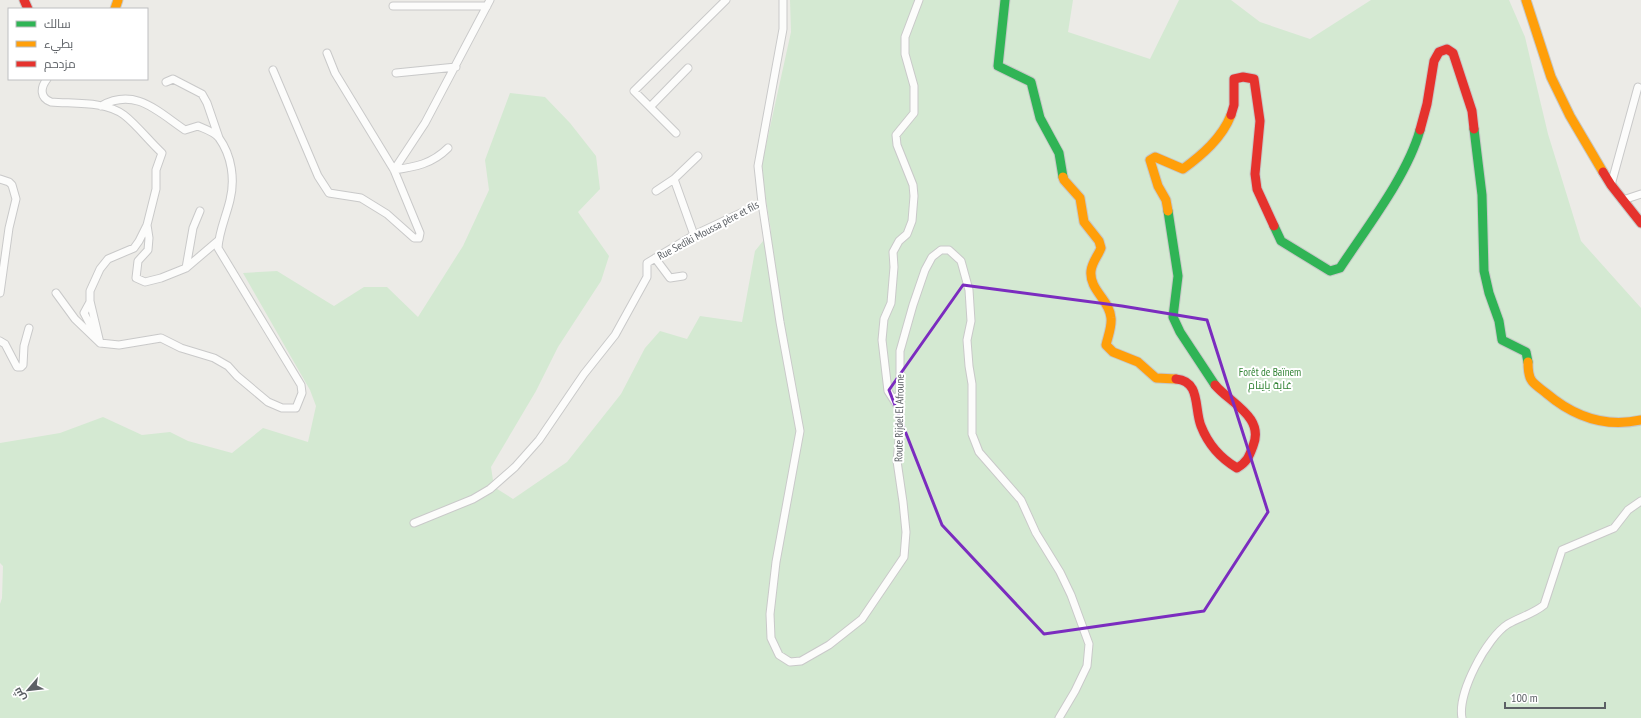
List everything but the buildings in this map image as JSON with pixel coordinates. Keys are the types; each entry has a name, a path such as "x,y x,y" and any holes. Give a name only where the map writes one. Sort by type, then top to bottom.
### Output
{"street":[{"path":"676,133 634,91 726,0"},
{"name":"Rue Sediki Moussa père et fils","path":"414,523 473,499 490,489 515,467 539,440 584,374 615,335 647,277 647,263 694,235 762,203 758,166 783,29 784,0"},
{"path":"900,411 888,390 882,340 884,319 891,303 894,267 892,252 899,241 907,234 912,220 914,196 912,185 902,161 896,135 914,113 914,86 905,54 905,37 919,0"},
{"path":"1005,0 998,66 1031,82 1040,118 1059,153 1064,180 1080,198 1084,222 1099,241 1101,248 1091,270 1091,277 1095,288 1111,313 1112,318 1106,345 1111,353 1136,361 1158,379 1180,379 1188,383 1195,391 1198,418 1204,432 1211,445 1227,463 1237,468 1247,462 1256,439 1256,428 1238,404 1221,392 1209,378 1196,354 1180,332 1173,317 1178,276 1166,200 1158,186 1150,160 1155,157 1183,170 1200,157 1225,128 1233,107 1234,80 1243,77 1254,79 1260,121 1255,174 1257,189 1281,241 1330,271 1340,268 1401,174 1415,147 1427,104 1434,61 1439,52 1447,49 1453,53 1472,111 1482,195 1484,271 1489,293 1499,321 1502,340 1526,352 1532,380 1552,400 1577,415 1612,423 1631,423 1641,420"},
{"path":"1526,0 1559,95 1584,142 1611,185 1641,223"},
{"path":"393,6 488,3 456,67 425,123 394,170"},
{"path":"273,70 315,171 329,193 361,198 387,214 417,239 420,237 420,233 394,170 336,73 327,53"},
{"path":"396,73 456,67"},
{"path":"650,107 688,68"},
{"path":"56,293 75,319 100,343 119,345 161,338 181,348 214,358 228,366 237,376 268,402 282,408 296,408 302,393 300,385 218,248 218,240 233,184 231,165 219,138 207,103 202,94 173,79 166,82"},
{"path":"46,80 42,86 42,93 48,101 101,106 124,115 162,153 156,170 156,189 147,225 134,248 108,259 93,283 90,291 90,302 84,313 100,343"},
{"path":"1611,185 1638,87"},
{"path":"101,106 118,98 138,100 185,130 198,126 219,138"},
{"path":"394,170 420,166 438,158 448,148"},
{"path":"656,191 674,179 698,156"},
{"path":"0,179 9,182 12,185 16,199 9,228 0,293"},
{"path":"674,179 694,235"},
{"path":"1623,200 1641,194"},
{"name":"Route Rijdel El Afroune","path":"762,203 780,322 800,431 776,562 770,614 771,638 779,655 790,662 801,661 830,645 862,619 904,557 906,532 904,502 897,461 900,411 900,351 913,305 932,257 941,250 949,250 961,261 969,290 971,321 968,340 968,366 972,384 972,434 979,452 1021,500 1036,534 1060,572 1071,595 1089,644 1087,666 1075,691 1059,718"},
{"path":"186,268 193,228 200,211"},
{"path":"147,225 149,238 148,250 138,261 136,278 145,282 161,278 186,268 218,240"},
{"path":"655,258 670,278 683,276"},
{"path":"0,341 5,344 17,367 21,367 23,365 24,346 29,328"},
{"path":"1462,718 1465,693 1485,650 1497,633 1508,624 1537,611 1544,605 1562,550 1614,528 1628,510 1641,501"}],"highlighted area":[{"path":"963,285 1122,306 1207,320 1268,512 1204,611 1044,634 942,525 889,390"}],"green space":[{"name":"Forêt de Baïnem غابة باينام","path":"790,0 1073,0 1068,32 1150,59 1179,0 1231,0 1260,22 1310,39 1371,0 1509,0 1525,37 1548,134 1581,241 1641,308 1641,718 0,718 0,604 2,598 3,566 0,563 0,443 60,433 103,417 142,435 170,432 188,441 232,453 263,428 308,442 316,406 310,390 243,273 277,271 334,306 364,287 387,287 418,317 463,246 489,190 485,160 510,93 545,97 570,123 596,156 600,189 578,212 609,256 601,281 558,347 536,391 491,467 494,487 513,499 567,462 621,394 645,348 660,331 687,339 700,316 742,322 755,251 771,231 761,168 791,32"}],"traffic: fast":[{"path":"1005,0 998,66 1031,82 1040,118 1059,153 1063,177"},
{"path":"1474,129 1482,195 1484,271 1489,293 1499,321 1502,340 1526,352 1528,362"},
{"path":"1274,226 1281,241 1330,271 1340,268 1396,183 1406,165 1420,130"},
{"path":"1168,211 1178,276 1173,317 1180,332 1215,385"}],"traffic: slow":[{"path":"115,8 118,0"},
{"path":"1526,0 1551,77 1570,116 1603,172"},
{"path":"1168,211 1166,200 1158,186 1150,160 1155,157 1183,169 1217,139 1231,115"},
{"path":"1063,177 1080,198 1084,222 1099,241 1101,248 1093,265 1091,278 1110,312 1111,325 1106,345 1113,352 1138,362 1156,378 1176,379"},
{"path":"1528,362 1529,374 1533,382 1556,401 1578,414 1602,421 1628,422 1641,420"}],"traffic: jam":[{"path":"24,0 28,8"},
{"path":"1420,130 1427,104 1434,61 1439,52 1447,49 1453,53 1472,111 1474,129"},
{"path":"1231,115 1234,105 1234,79 1243,77 1254,79 1260,121 1255,174 1257,189 1274,226"},
{"path":"1603,172 1611,185 1641,223"},
{"path":"1176,379 1184,381 1193,390 1201,426 1211,445 1225,460 1237,468 1247,459 1253,446 1255,436 1254,427 1244,411 1221,392 1215,385"}]}
